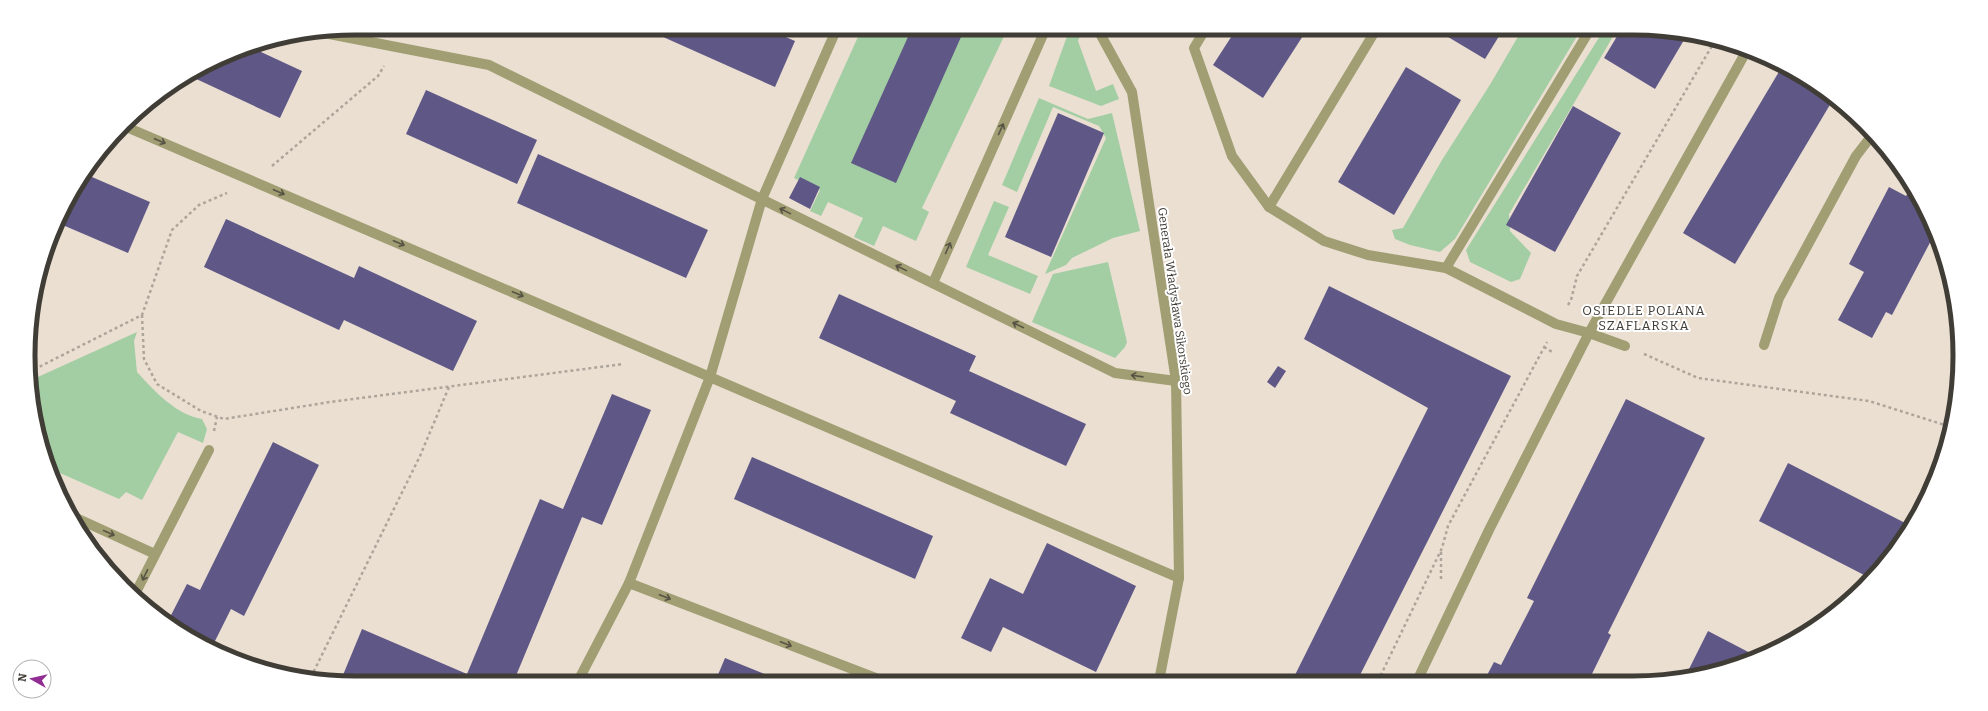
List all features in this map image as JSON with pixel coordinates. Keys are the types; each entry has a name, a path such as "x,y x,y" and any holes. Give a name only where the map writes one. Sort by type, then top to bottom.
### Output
{"street":[{"path":"580,676 629,583 710,377 762,199 834,35"},
{"path":"933,283 1043,35"},
{"name":"Generała Władysława Sikorskiego","path":"1101,35 1132,92 1176,381 1179,578 1160,676"},
{"path":"1202,35 1194,48 1232,156 1270,207 1324,241 1368,255 1446,268 1556,324 1589,333 1625,346"},
{"path":"1270,207 1373,35"},
{"path":"1446,268 1587,35"},
{"path":"339,36 489,65 1114,373 1176,381"},
{"path":"1419,676 1489,530 1589,333 1744,55"},
{"path":"130,128 1179,578"},
{"path":"1764,345 1779,298 1856,156 1869,139"},
{"path":"137,590 209,450"},
{"path":"80,520 155,554"},
{"path":"629,583 870,676"}],"path":[{"path":"1380,676 1442,548 1448,526 1556,324 1571,300 1577,276 1712,45"},
{"path":"394,46 378,76 254,181 199,205 172,230 142,315 144,359 157,384 200,411 224,419 330,402 625,364"},
{"path":"36,369 142,315"},
{"path":"1625,346 1698,378 1869,401 1945,425"},
{"path":"314,673 420,456 449,387"}],"green space":[{"path":"859,35 1005,35 922,208 929,212 916,241 883,226 874,246 854,237 863,218 828,202 821,216 810,211 820,190 794,178"},
{"path":"1067,35 1080,35 1078,41 1096,91 1113,84 1119,99 1101,106 1049,86"},
{"path":"1519,35 1578,35 1455,239 1440,252 1410,245 1395,239 1392,230 1403,228 1442,160 1491,83"},
{"path":"1601,35 1614,35 1509,214 1510,231 1531,253 1520,279 1511,282 1470,262 1466,250"},
{"path":"1039,98 1088,119 1112,113 1140,231 1113,238 1072,258 1066,265 1045,274 1106,138 1099,126 1053,107 1017,192 1002,185"},
{"path":"994,201 1009,207 988,255 1038,276 1030,294 966,267"},
{"path":"1108,262 1127,342 1125,347 1115,358 1032,322 1053,274"},
{"path":"137,332 134,341 137,372 166,401 184,413 202,419 207,429 203,443 178,432 142,500 126,492 119,499 57,472 41,418 36,378"}],"building":[{"path":"659,35 781,35 795,41 775,87"},
{"path":"909,35 962,35 896,183 851,163"},
{"path":"1232,35 1304,35 1263,98 1213,65"},
{"path":"1445,35 1500,35 1485,59"},
{"path":"1618,35 1653,36 1684,39 1655,89 1604,58"},
{"path":"257,50 302,71 280,118 195,78 233,59"},
{"path":"1406,67 1461,100 1394,215 1338,182"},
{"path":"1779,71 1811,89 1831,103 1735,264 1683,233"},
{"path":"426,90 537,140 517,184 406,134"},
{"path":"1573,106 1621,133 1555,252 1506,225"},
{"path":"1058,113 1104,133 1051,257 1005,237"},
{"path":"538,154 708,230 686,278 517,203"},
{"path":"90,176 150,202 128,253 63,225"},
{"path":"800,177 820,187 810,209 789,198"},
{"path":"1889,187 1906,196 1908,192 1931,240 1892,315 1886,312 1872,338 1838,320 1864,272 1849,264"},
{"path":"226,219 354,278 359,266 477,321 453,371 344,320 339,330 204,267"},
{"path":"1329,286 1511,376 1360,676 1294,676 1428,408 1304,339"},
{"path":"839,294 976,356 969,371 1086,424 1066,466 950,413 956,401 819,338"},
{"path":"1278,366 1286,371 1275,388 1267,382"},
{"path":"612,394 651,410 602,525 582,517 516,676 343,675 362,629 467,674 540,499 563,509"},
{"path":"1626,399 1705,438 1608,633 1611,635 1591,676 1487,676 1494,662 1501,665 1534,601 1527,598"},
{"path":"273,442 319,465 244,616 231,609 214,643 170,617 187,584 200,590"},
{"path":"752,457 933,536 915,579 734,499"},
{"path":"1788,463 1906,523 1887,551 1865,575 1759,521"},
{"path":"1047,543 1136,586 1096,672 1003,627 991,652 961,638 990,578 1023,594"},
{"path":"1708,631 1751,653 1715,665 1688,671"},
{"path":"725,658 769,676 718,676"}],"district":[{"name":"OSIEDLE POLANA SZAFLARSKA","path":"1644,318"}]}
